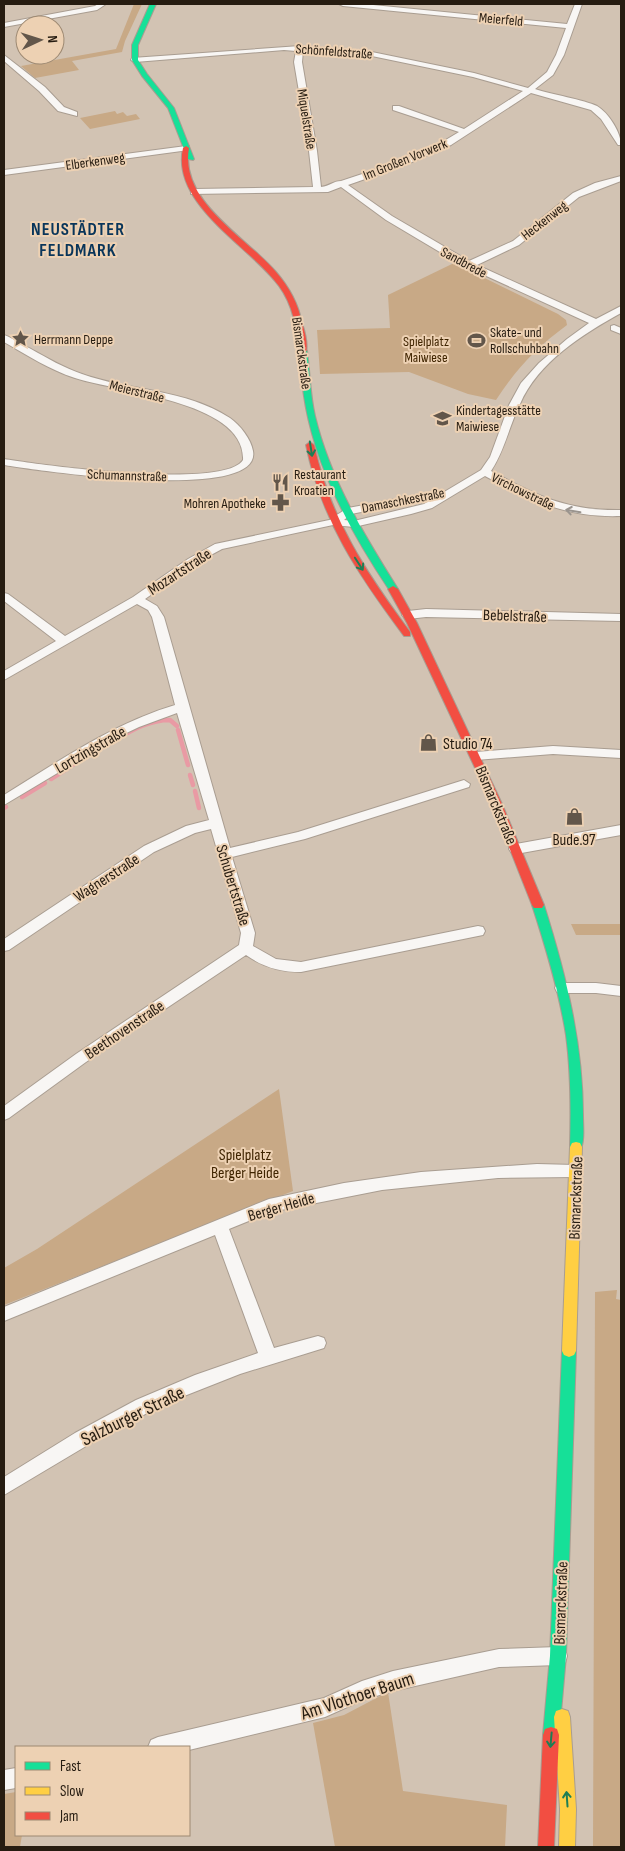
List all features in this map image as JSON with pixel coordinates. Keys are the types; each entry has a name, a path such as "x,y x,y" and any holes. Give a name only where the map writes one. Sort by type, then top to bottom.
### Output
{"main road":[{"path":"135,60 135,44 153,4"},
{"name":"Bismarckstraße","path":"135,60 137,67 171,108 177,119 186,148 198,174 200,192"},
{"name":"Bismarckstraße","path":"186,148 183,156 184,163 200,192 236,237 279,280 294,306 302,338 308,401 328,469 354,524 408,616 476,756 516,849 546,929 562,988 574,1053 576,1096 575,1171 558,1656 548,1771 546,1847"},
{"name":"Bismarckstraße","path":"308,401 310,450 324,501 333,522 394,617 431,664"},
{"name":"Bismarckstraße","path":"558,1656 568,1809 567,1847"}],"street":[{"path":"4,25 97,8 102,4"},
{"name":"Meierfeld","path":"343,4 570,26"},
{"name":"Im Großen Vorwerk","path":"342,184 402,163 448,143 530,90 543,80 556,65 578,4"},
{"name":"Schönfeldstraße","path":"135,60 300,48 388,56 474,75 594,108 604,117 621,143"},
{"name":"Miquelstraße","path":"300,48 298,62 313,151 317,189"},
{"path":"4,57 42,89 61,109 74,114"},
{"name":"Im Großen Vorwerk","path":"396,108 466,132"},
{"name":"Elberkenweg","path":"4,173 186,148"},
{"name":"Heckenweg","path":"469,265 516,243 576,195 598,185 621,178"},
{"path":"200,192 317,189 336,187 342,184"},
{"name":"Sandbrede","path":"342,184 389,218 469,265 596,323"},
{"name":"Damaschkestraße","path":"354,524 421,508 459,489 485,472 495,458 514,405 524,385 542,365 596,323 621,309"},
{"name":"Meierstraße","path":"4,338 45,362 86,379 176,401 220,417 239,432 248,451 247,463"},
{"name":"Schumannstraße","path":"4,462 82,474 179,477 232,472 247,463"},
{"name":"Virchowstraße","path":"485,472 537,499 565,510 591,513 621,513"},
{"name":"Damaschkestraße","path":"348,511 404,502 459,489"},
{"name":"Mozartstraße","path":"333,522 348,511"},
{"name":"Mozartstraße","path":"4,676 137,599 200,556 219,546 333,522 354,524"},
{"path":"4,596 64,641"},
{"name":"Schubertstraße","path":"137,599 152,608 158,617 182,707 248,933 246,948 266,962 281,967 301,968 478,931"},
{"name":"Bebelstraße","path":"408,616 426,614 481,614 621,618"},
{"name":"Lortzingstraße","path":"4,801 119,730 149,717 182,707"},
{"name":"Bismarckstraße","path":"476,756 553,750 621,754"},
{"name":"Bismarckstraße","path":"225,854 300,836 464,784"},
{"name":"Wagnerstraße","path":"4,946 149,849 185,832 216,823"},
{"path":"516,849 621,830"},
{"name":"Beethovenstraße","path":"4,1114 80,1058 246,948"},
{"path":"562,988 621,990"},
{"name":"Berger Heide","path":"4,1314 269,1206 296,1199 408,1180 479,1172 575,1171"},
{"path":"220,1226 268,1356"},
{"name":"Salzburger Straße","path":"4,1487 98,1429 163,1396 268,1356 318,1343"},
{"name":"Am Vlothoer Baum","path":"163,1746 325,1707 394,1680 499,1658 558,1656"}],"green space":[{"path":"134,4 142,4 122,52 72,61 79,70 35,78 21,66 65,65 65,58 116,49"},
{"path":"115,111 117,114 123,112 127,116 136,114 140,119 90,129 80,118"},
{"name":"Spielplatz Maiwiese","path":"454,263 558,314 566,320 567,325 528,359 511,378 496,400 468,394 409,372 320,374 317,330 390,328 388,295"},
{"path":"571,924 621,924 621,935 576,935"},
{"name":"Spielplatz Berger Heide","path":"279,1089 293,1191 4,1305 4,1268 37,1249"},
{"path":"617,1290 616,1299 621,1300 621,1847 593,1847 595,1292"},
{"path":"388,1692 403,1791 507,1805 505,1847 335,1847 313,1723 344,1715"},
{"path":"15,1792 15,1836 22,1836 20,1847 4,1847 4,1794"}],"waterway":[{"path":"117,739 149,723 170,720 177,726"},
{"path":"178,730 188,765"},
{"path":"103,747 113,741"},
{"path":"51,779 74,764"},
{"path":"190,775 193,785"},
{"path":"22,797 45,783"},
{"path":"195,791 199,808"}],"traffic: fast":[{"path":"153,4 135,45 135,60 144,75 171,108 191,159"},
{"path":"303,351 309,408 325,462 356,527 393,589"},
{"path":"538,905 560,979 572,1036 577,1112 576,1147"},
{"path":"551,1735 558,1656 569,1351"}],"traffic: slow":[{"path":"569,1351 576,1147"},
{"path":"562,1717 568,1809 567,1847"}],"traffic: jam":[{"path":"186,148 184,163 187,179 196,195 209,212 272,272 288,293 297,317 303,351"},
{"path":"310,445 316,472 334,522 360,568 407,634"},
{"path":"393,589 412,623 497,804 538,905"},
{"path":"546,1847 551,1735"}],"place":[{"name":"Herrmann Deppe","path":"20,339"},
{"name":"Skate- und Rollschuhbahn","path":"476,340"},
{"name":"Kindertagesstätte Maiwiese","path":"442,418"},
{"name":"Restaurant Kroatien","path":"280,482"},
{"name":"Mohren Apotheke","path":"280,503"},
{"name":"Studio 74","path":"429,743"},
{"name":"Bude.97","path":"574,817"}],"district":[{"name":"NEUSTÄDTER FELDMARK","path":"78,239"}]}
